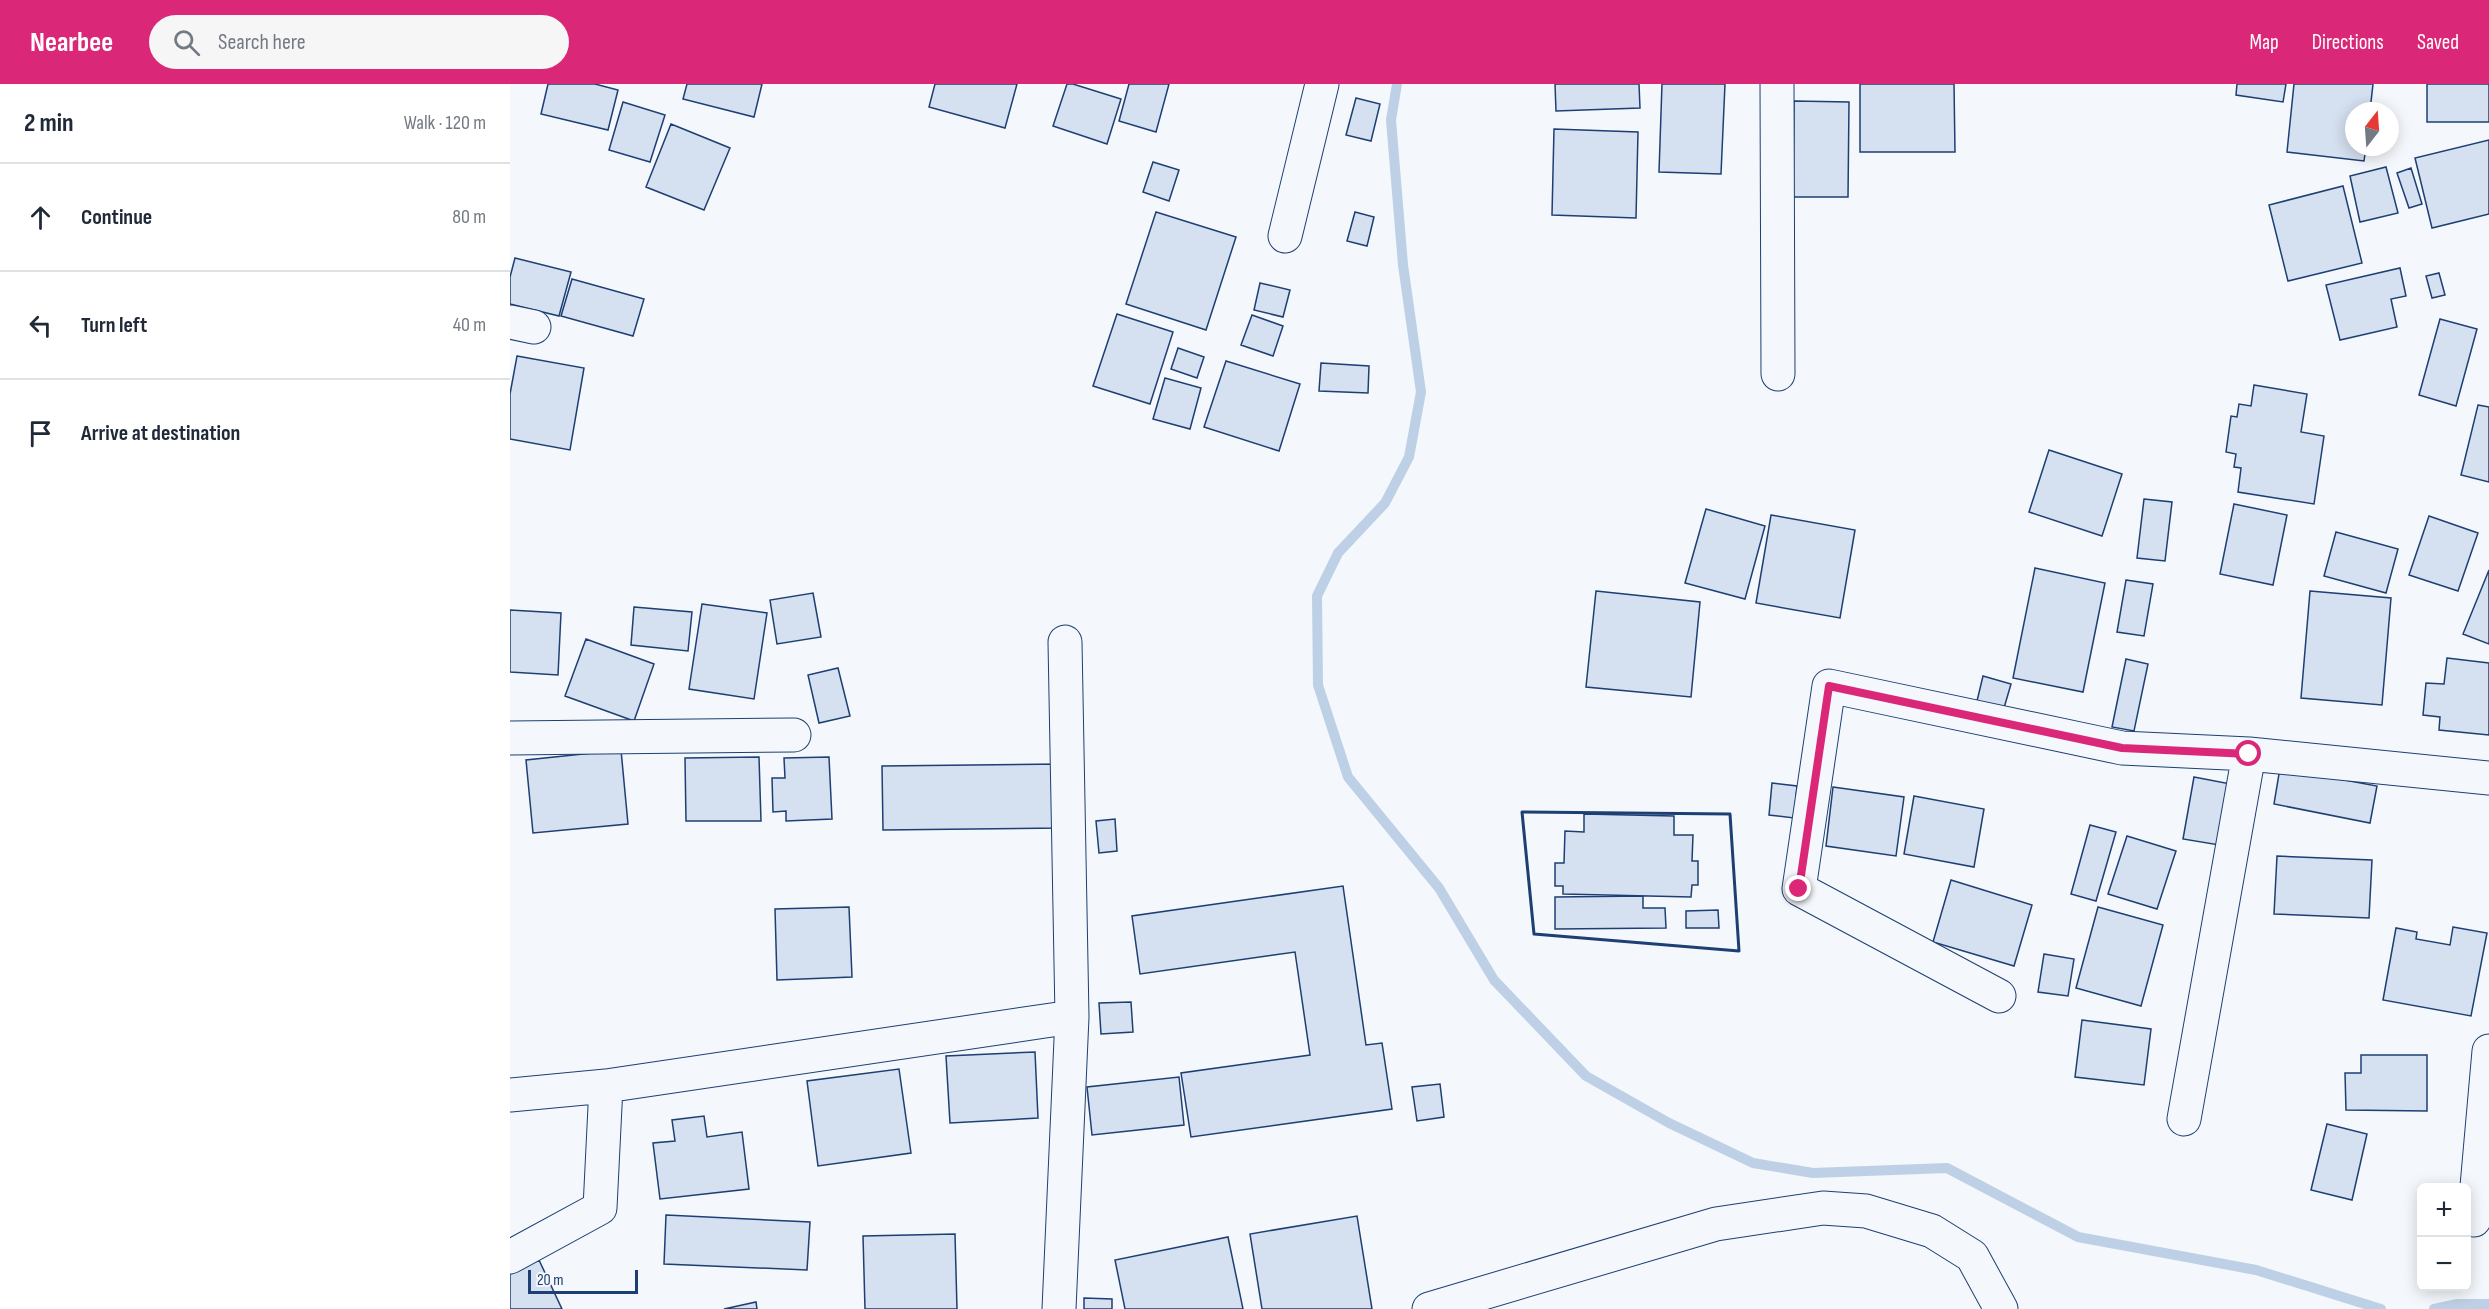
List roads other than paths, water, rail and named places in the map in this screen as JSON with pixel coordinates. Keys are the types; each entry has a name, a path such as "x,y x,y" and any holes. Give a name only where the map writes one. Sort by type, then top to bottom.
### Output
{"street":[{"path":"1285,236 1322,84"},
{"path":"1777,84 1778,374"},
{"path":"1059,1309 1072,1017 1065,642"},
{"path":"1999,996 1799,889 1829,686 2122,748 2249,754 2489,778"},
{"path":"510,738 794,735"},
{"path":"2184,1119 2249,754"},
{"path":"510,1095 606,1086 1072,1017"},
{"path":"2474,1220 2489,1051"},
{"path":"510,1257 600,1208 606,1086"},
{"path":"1429,1309 1716,1224 1823,1208 1866,1210 1932,1231 1972,1256 2001,1309"}],"waterway":[{"path":"1397,84 1391,120 1403,265 1421,392 1409,457 1385,503 1338,553 1317,596 1318,685 1348,777 1439,888 1494,980 1586,1076 1669,1123 1753,1163 1813,1173 1947,1168 2078,1237 2256,1270 2381,1309"},
{"path":"2434,1309 2457,1304 2489,1304"}]}
